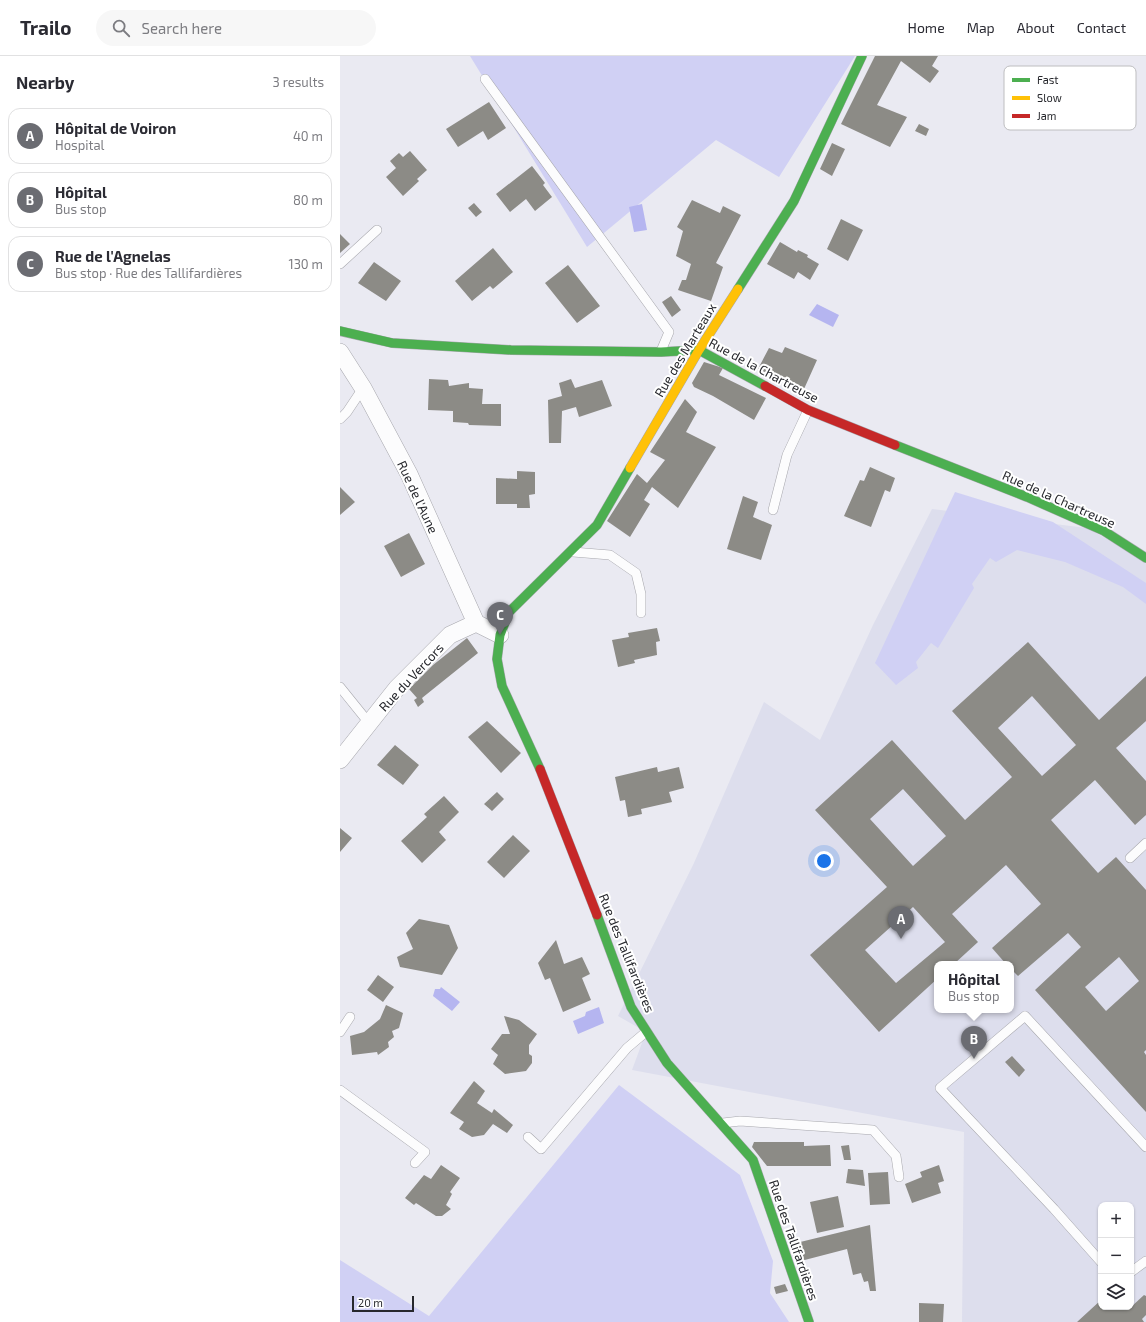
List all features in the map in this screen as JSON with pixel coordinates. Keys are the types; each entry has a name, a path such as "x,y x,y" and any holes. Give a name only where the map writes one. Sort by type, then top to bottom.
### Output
{"street":[{"name":"Rue des Marteaux","path":"500,634 509,612 597,525 699,350 794,201 862,56"},
{"name":"Rue de la Chartreuse","path":"340,331 392,343 511,350 661,352 699,350 808,410 1027,497 1104,530 1146,558"},
{"name":"Rue de l'Aune","path":"340,352 363,388 408,474 476,623"},
{"path":"476,623 500,634"},
{"name":"Rue du Vercors","path":"340,760 397,688 450,634 476,623"},
{"name":"Rue des Tallifardières","path":"500,634 497,660 502,686 547,783 631,1007 667,1063 752,1160 809,1322"}],"lane":[{"path":"485,80 669,332 661,352"},
{"path":"340,264 377,230"},
{"path":"340,419 347,412 363,388"},
{"path":"773,510 787,455 808,410"},
{"path":"569,552 610,555 636,573 641,594 641,613"},
{"path":"340,686 369,723"},
{"path":"1130,858 1146,843"},
{"path":"1098,1259 1054,1209 940,1088 1025,1016 1146,1147"},
{"path":"340,1032 350,1017"},
{"path":"528,1136 541,1149 627,1048 646,1032"},
{"path":"340,1090 425,1152 415,1162"},
{"path":"719,1123 740,1121 873,1130 896,1156 899,1177"},
{"path":"1134,1270 1146,1261"}],"shaded area":[{"path":"470,56 855,56 779,177 716,140 587,247"},
{"path":"955,492 1053,522 1146,583 1146,604 1123,587 1065,562 1017,550 996,562 990,558 972,584 974,588 938,648 931,643 916,662 918,668 896,685 875,663"},
{"path":"932,509 1087,528 1146,561 1146,1322 962,1322 964,1132 632,1070 646,1032 618,1016 694,863 764,702 820,740 873,625"},
{"path":"619,1085 740,1175 773,1261 770,1293 789,1322 340,1322 340,1260 429,1316"}],"water":[{"path":"642,204 647,230 634,232 629,207"},
{"path":"817,304 839,315 833,327 809,315"},
{"path":"441,987 460,1002 452,1011 433,996 435,989 440,989"},
{"path":"599,1007 604,1023 578,1034 573,1021 585,1016 586,1012"}],"building":[{"path":"875,56 938,56 932,66 939,71 930,83 901,61 877,105 907,117 890,147 841,124"},
{"path":"489,102 506,128 488,140 483,131 458,147 446,129"},
{"path":"919,124 929,129 926,136 915,131"},
{"path":"832,143 845,149 832,176 820,169"},
{"path":"410,151 427,170 417,179 419,181 403,196 386,177 396,168 390,161 399,153 403,157"},
{"path":"532,166 545,183 543,185 552,197 535,211 526,199 510,212 496,194"},
{"path":"692,200 720,213 723,206 741,215 716,263 723,267 711,301 678,290 682,280 686,280 691,264 676,256 683,231 677,227"},
{"path":"474,203 482,212 476,217 468,208"},
{"path":"841,219 863,230 848,261 827,249"},
{"path":"340,234 350,244 340,253"},
{"path":"780,242 797,252 798,250 808,255 807,257 819,264 810,280 798,272 794,279 767,264"},
{"path":"493,248 513,272 493,289 490,286 472,301 455,281"},
{"path":"374,262 401,281 386,301 358,283"},
{"path":"568,265 600,306 577,323 545,283"},
{"path":"671,296 681,310 672,317 662,302"},
{"path":"785,347 817,360 804,389 758,369 769,348 782,353"},
{"path":"704,362 723,368 719,375 766,398 754,420 713,396 694,387 692,383"},
{"path":"429,379 448,380 449,386 469,383 469,388 483,389 482,404 501,404 501,426 469,425 468,423 453,422 453,411 428,410"},
{"path":"571,379 575,388 602,380 612,406 579,417 576,407 562,411 561,443 549,443 548,400 562,396 559,383"},
{"path":"685,399 697,412 686,432 716,447 678,508 652,487 644,500 650,504 630,537 607,521 637,474 647,483 665,460 650,452"},
{"path":"870,467 895,478 890,492 885,490 871,527 844,516 860,480 864,481"},
{"path":"517,471 535,472 535,494 529,495 530,508 517,508 517,504 496,504 496,478 517,479"},
{"path":"340,487 355,502 340,515"},
{"path":"743,496 758,502 753,517 772,525 761,560 727,549"},
{"path":"409,533 425,564 401,577 384,546"},
{"path":"657,628 660,641 656,642 657,655 634,660 635,663 618,667 612,640 629,637 628,633"},
{"path":"467,638 478,653 422,698 424,702 418,707 414,700 417,698 409,689 433,665"},
{"path":"1028,642 1099,720 1146,676 1146,721 1116,748 1146,781 1146,815 1135,825 1095,780 1051,820 1098,873 1116,857 1146,890 1146,1050 1144,1052 1146,1055 1146,1112 1035,990 1081,947 1068,933 1018,976 1014,972 1014,961 1003,961 992,948 1041,904 1006,865 952,914 978,942 957,961 934,961 934,982 879,1032 810,955 887,887 815,810 892,740 965,820 1012,777 952,711","holes":["1032,696 1076,745 1042,776 998,728","903,789 946,836 913,866 870,819","913,907 945,942 896,983 865,950","1119,957 1139,981 1106,1011 1085,987"]},
{"path":"487,721 521,753 501,773 468,737"},
{"path":"395,745 419,765 403,785 377,765"},
{"path":"657,767 658,772 679,767 684,788 669,792 672,802 641,809 642,814 628,817 625,800 620,801 615,777"},
{"path":"497,792 504,799 492,811 484,804"},
{"path":"444,796 459,812 439,832 446,840 422,863 401,841 427,817 424,814"},
{"path":"340,828 352,838 340,852"},
{"path":"513,835 530,851 504,878 487,862"},
{"path":"419,919 449,925 458,948 442,975 400,967 397,957 413,949 406,933"},
{"path":"556,940 564,964 582,957 590,974 582,978 591,1000 563,1012 550,978 545,980 538,963"},
{"path":"378,975 394,987 383,1002 367,990"},
{"path":"386,1005 403,1013 399,1028 392,1031 394,1037 388,1042 389,1047 378,1055 377,1052 352,1055 350,1036 364,1032 380,1019"},
{"path":"504,1016 519,1020 537,1034 529,1045 529,1054 532,1056 532,1063 526,1071 505,1074 493,1064 498,1055 491,1049 502,1034 510,1034"},
{"path":"1012,1056 1025,1070 1019,1077 1005,1062"},
{"path":"474,1081 485,1091 477,1103 492,1113 494,1109 513,1125 507,1133 493,1124 484,1135 472,1137 459,1129 464,1122 450,1113"},
{"path":"754,1142 804,1142 804,1146 830,1145 831,1166 767,1166 752,1147"},
{"path":"849,1145 851,1160 844,1160 841,1146"},
{"path":"441,1165 460,1178 450,1192 452,1194 446,1205 451,1209 442,1216 436,1216 416,1203 414,1205 405,1198 424,1175 431,1179"},
{"path":"939,1165 944,1181 938,1183 941,1193 912,1203 905,1184 922,1177 920,1172"},
{"path":"848,1169 863,1170 865,1186 846,1183"},
{"path":"888,1172 890,1204 870,1205 868,1173"},
{"path":"838,1196 844,1227 817,1233 810,1202"},
{"path":"870,1225 876,1291 870,1291 868,1281 864,1282 861,1273 853,1275 847,1249 797,1262 792,1244"},
{"path":"785,1284 788,1291 776,1294 774,1287"},
{"path":"1144,1295 1146,1296 1146,1315 1142,1319 1144,1322 1077,1322 1098,1303 1098,1310 1134,1310 1134,1304"},
{"path":"919,1303 944,1304 943,1322 919,1322"}],"traffic: fast":[{"path":"738,289 794,201 862,56"},
{"path":"340,331 392,343 511,350 661,352 699,350 765,386"},
{"path":"895,445 1027,497 1104,531 1146,558"},
{"path":"540,769 502,686 497,659 500,635 509,612 597,525 630,468"},
{"path":"597,915 631,1007 667,1063 753,1160 809,1322"}],"traffic: slow":[{"path":"630,468 699,350 738,289"}],"traffic: jam":[{"path":"765,386 808,410 895,445"},
{"path":"540,769 597,915"}],"place":[{"name":"Rue de l'Agnelas","path":"500,635"},
{"name":"Hôpital de Voiron","path":"901,939"},
{"name":"Hôpital","path":"974,1059"}]}
